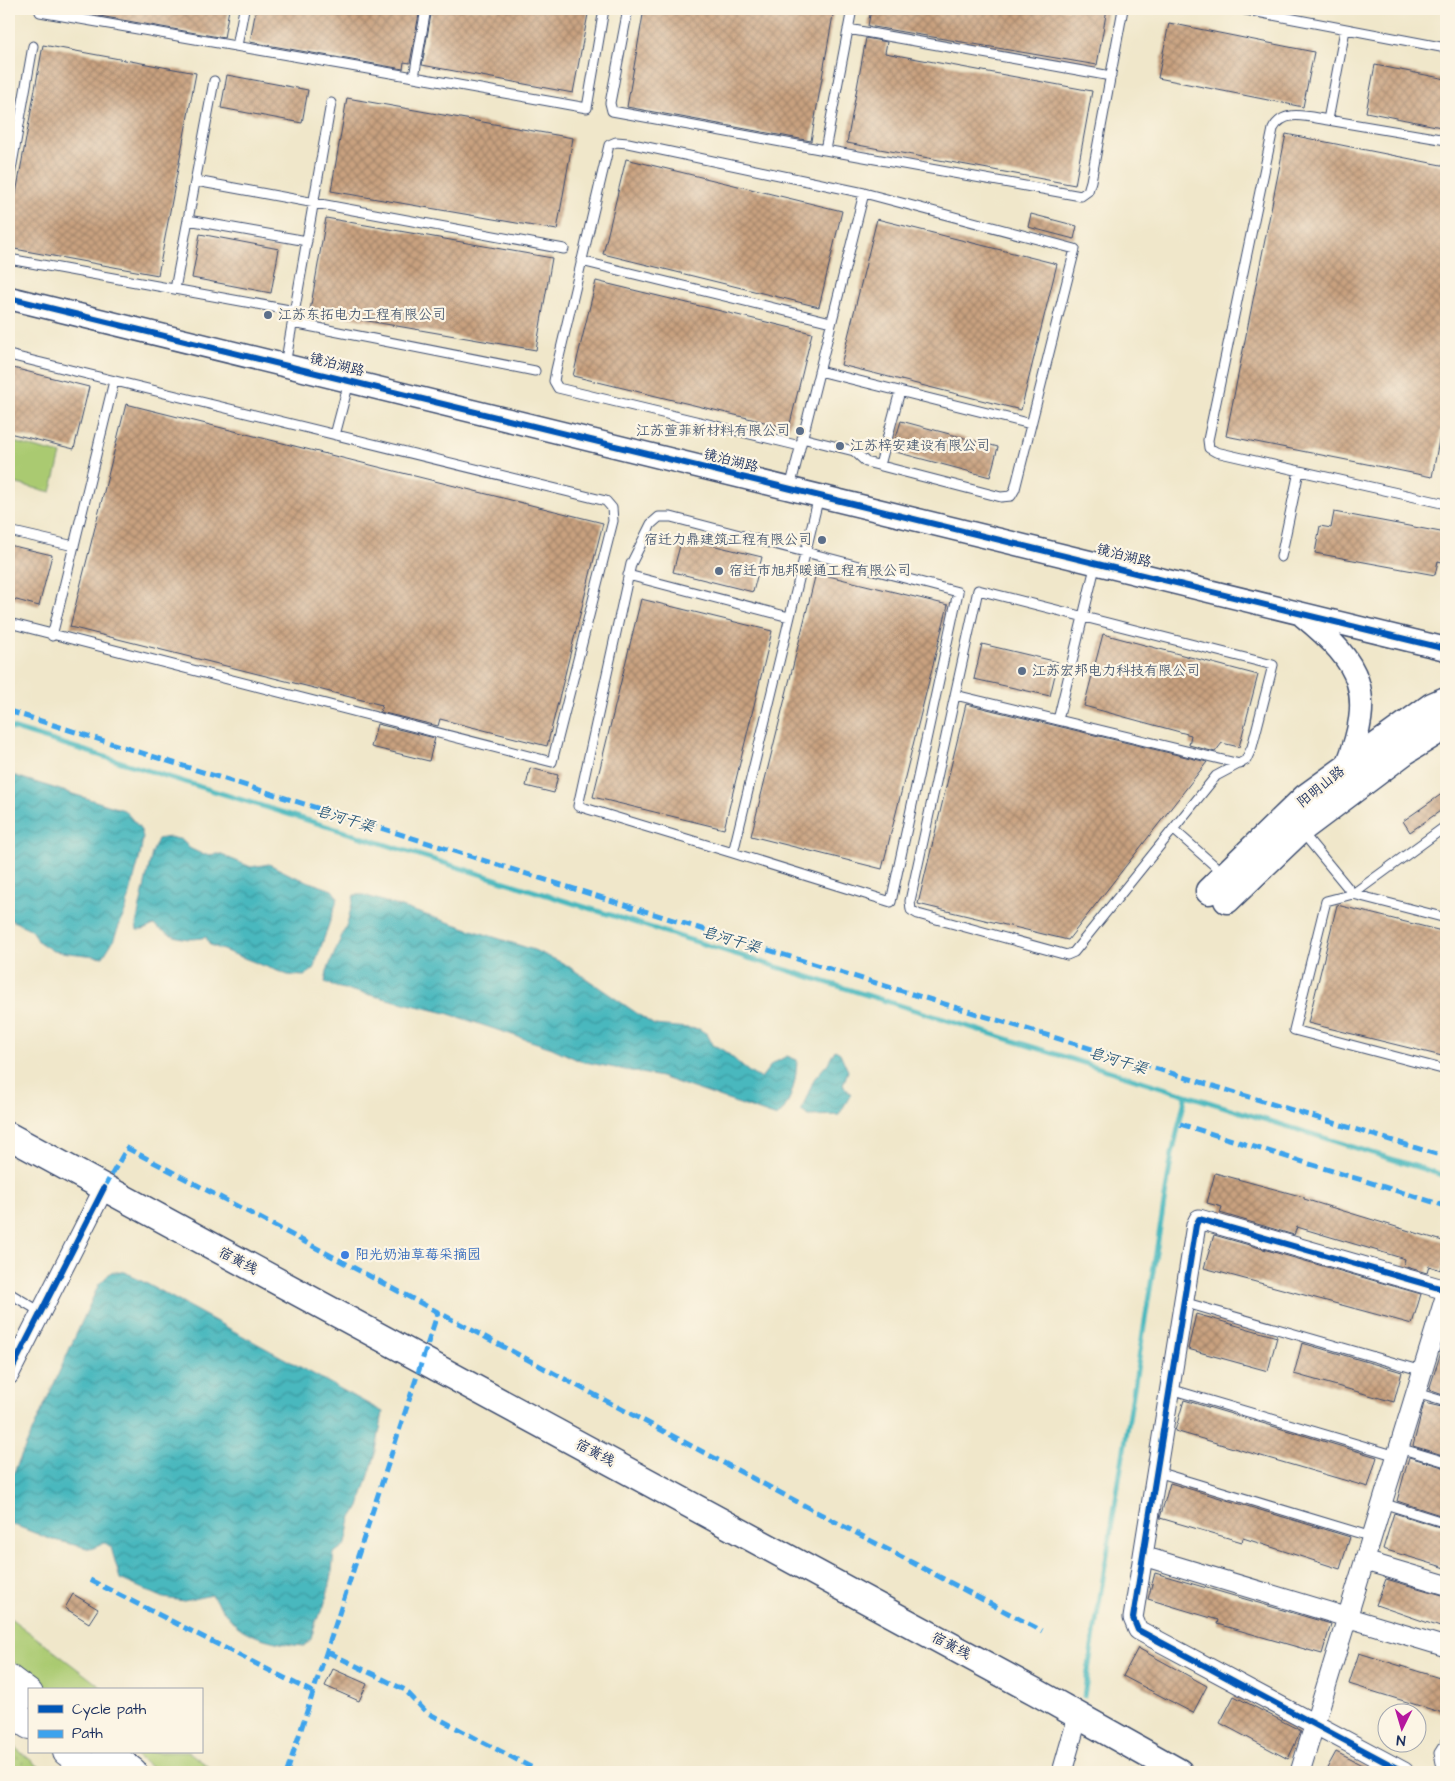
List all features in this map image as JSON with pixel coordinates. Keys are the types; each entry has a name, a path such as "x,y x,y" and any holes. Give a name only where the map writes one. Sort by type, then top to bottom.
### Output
{"main road":[{"name":"阳明山路","path":"1294,823 1306,797 1432,706 1446,700"},
{"name":"阳明山路","path":"1220,889 1294,823 1446,726"},
{"name":"宿黄线","path":"9,1136 1179,1772"},
{"path":"9,1679 28,1693"},
{"path":"9,1711 28,1724"},
{"path":"70,1754 96,1772"},
{"path":"110,1754 133,1772"}],"street":[{"name":"镜泊湖路","path":"9,298 1446,649"},
{"path":"1299,612 1328,636 1345,654 1354,668 1360,688 1360,730 1347,766"},
{"path":"9,1374 104,1188"},
{"path":"1404,1772 1138,1630 1133,1618 1196,1225 1200,1219 1446,1290"},
{"path":"1300,1772 1423,1371 1440,1338 1446,1294"},
{"path":"1143,1556 1446,1647"},
{"path":"1364,1560 1446,1585"},
{"path":"1062,1772 1078,1716"}],"lane":[{"path":"41,9 40,12 587,108 604,9"},
{"path":"237,46 244,9"},
{"path":"414,77 426,9"},
{"path":"628,9 610,102 612,111 1081,196 1088,191 1091,181 1123,9"},
{"path":"825,150 852,9"},
{"path":"1245,9 1345,30 1446,48"},
{"path":"848,29 1111,76"},
{"path":"1328,120 1345,30"},
{"path":"9,181 32,46"},
{"path":"175,289 214,81"},
{"path":"285,365 331,103"},
{"path":"1446,140 1328,120 1284,116 1278,120 1273,128 1208,440 1209,448 1216,452 1446,504"},
{"path":"616,142 864,193 1075,249 1015,489 1011,496 1001,497 866,462 854,451 801,442 558,388 554,380 581,261 609,145 616,142"},
{"path":"196,181 564,248"},
{"path":"790,488 864,193"},
{"path":"188,220 307,241"},
{"path":"9,259 295,311"},
{"path":"581,261 831,322"},
{"path":"292,323 535,371"},
{"path":"9,355 606,501 612,508 613,521 552,762 52,636 9,623"},
{"path":"819,371 1032,424"},
{"path":"52,636 114,380"},
{"path":"335,435 349,380"},
{"path":"880,465 900,391"},
{"path":"1282,557 1299,471"},
{"path":"733,853 819,495"},
{"path":"659,517 671,517 958,592 891,902 578,806 628,575 644,534 651,524 659,517"},
{"path":"9,531 74,546"},
{"path":"1058,720 1096,562"},
{"path":"628,575 790,617"},
{"path":"978,590 1273,665 1252,747 1246,760 1216,776 1074,952 1067,955 918,914 911,910 910,902 955,695 978,590"},
{"path":"955,695 1241,764"},
{"path":"1294,823 1353,894 1446,918"},
{"path":"1446,826 1353,894 1326,901 1294,1030 1446,1070"},
{"path":"1174,829 1220,889"},
{"path":"9,1293 41,1312"},
{"path":"1184,1302 1423,1371"},
{"path":"1170,1389 1398,1452 1446,1462"},
{"path":"1416,1393 1446,1402"},
{"path":"1157,1472 1372,1537"},
{"path":"1382,1504 1446,1522"},
{"path":"1446,1742 1439,1753 1441,1763 1446,1768"}],"green space":[{"path":"9,441 61,454 51,492 9,482"},
{"path":"9,1617 102,1688 47,1688 9,1659"},
{"path":"9,1743 46,1772 9,1772"},
{"path":"134,1754 192,1754 216,1772 156,1772"}],"water":[{"path":"9,774 124,810 140,828 143,837 140,856 126,909 113,941 103,957 53,951 39,942 30,929 9,919"},
{"path":"169,837 183,840 189,848 204,855 219,854 251,867 269,864 293,876 332,890 338,898 313,970 304,976 288,975 210,945 206,937 185,939 166,933 154,925 143,930 137,930 136,924 152,853 158,839"},
{"path":"354,895 364,895 534,950 565,964 654,1025 699,1029 707,1034 713,1045 727,1053 748,1071 761,1078 772,1064 787,1056 797,1060 796,1075 790,1098 777,1117 661,1077 580,1061 552,1048 446,1013 336,987 325,982 327,971 348,921"},
{"path":"835,1050 840,1053 848,1071 843,1085 851,1094 839,1115 809,1116 801,1111 814,1079 828,1063"},
{"path":"111,1272 125,1272 383,1412 375,1456 359,1507 351,1519 346,1544 334,1553 331,1580 324,1606 316,1621 311,1639 305,1646 257,1637 243,1630 238,1627 211,1595 184,1601 164,1598 120,1579 111,1547 105,1543 91,1549 50,1539 9,1523 9,1483 99,1284"}],"building":[{"path":"94,9 229,9 224,38 94,15"},
{"path":"256,9 420,9 410,63 404,62 403,69 250,42"},
{"path":"432,9 589,9 573,93 422,65"},
{"path":"644,9 834,9 811,141 627,107"},
{"path":"871,9 1107,9 1097,65 868,26"},
{"path":"1169,23 1314,52 1303,107 1158,78"},
{"path":"866,38 887,42 885,53 1092,91 1075,185 847,143"},
{"path":"43,45 196,73 158,275 9,248 9,232"},
{"path":"1375,65 1446,79 1446,128 1366,112"},
{"path":"227,75 308,90 302,123 221,108"},
{"path":"347,98 573,138 557,230 331,191"},
{"path":"1286,134 1446,166 1446,404 1432,477 1226,436"},
{"path":"626,159 842,211 819,307 603,254"},
{"path":"1031,214 1077,226 1074,239 1028,227"},
{"path":"326,218 552,258 536,350 310,311"},
{"path":"877,219 1057,264 1021,410 841,365"},
{"path":"200,234 279,249 271,293 192,278"},
{"path":"596,281 812,333 789,428 573,376"},
{"path":"9,367 89,387 74,449 9,433"},
{"path":"126,404 603,523 547,746 440,719 438,726 380,712 382,705 70,627"},
{"path":"901,421 998,447 990,477 892,451"},
{"path":"1334,512 1446,533 1446,563 1438,561 1435,575 1315,553 1320,526 1331,528"},
{"path":"682,538 762,557 753,592 673,572"},
{"path":"9,545 52,555 39,606 9,598"},
{"path":"816,573 948,605 882,869 751,836"},
{"path":"641,599 772,631 724,829 593,797"},
{"path":"1103,634 1258,675 1239,747 1222,743 1215,752 1189,745 1191,735 1084,706"},
{"path":"982,644 1058,662 1050,696 974,679"},
{"path":"966,704 1207,762 1068,940 918,904"},
{"path":"377,724 435,738 429,761 371,747"},
{"path":"530,768 558,775 554,793 526,786"},
{"path":"1446,791 1446,807 1410,832 1403,821"},
{"path":"1337,905 1446,932 1446,1057 1308,1023"},
{"path":"1215,1173 1304,1197 1304,1199 1446,1242 1446,1253 1441,1270 1429,1266 1427,1273 1403,1266 1405,1259 1297,1227 1294,1235 1220,1213 1222,1207 1207,1203"},
{"path":"1214,1235 1421,1294 1412,1324 1204,1268"},
{"path":"1196,1314 1277,1337 1268,1371 1188,1349"},
{"path":"1302,1343 1402,1372 1394,1402 1294,1374"},
{"path":"1443,1346 1446,1346 1446,1396 1429,1390"},
{"path":"1184,1400 1377,1457 1368,1487 1175,1431"},
{"path":"1424,1403 1446,1408 1446,1456 1413,1446"},
{"path":"1409,1457 1446,1468 1446,1517 1397,1501"},
{"path":"1170,1483 1350,1537 1340,1569 1243,1538 1242,1542 1160,1518"},
{"path":"1394,1513 1446,1529 1446,1568 1383,1549"},
{"path":"1155,1573 1331,1624 1322,1654 1217,1624 1218,1620 1148,1599"},
{"path":"1386,1579 1446,1596 1446,1629 1376,1605"},
{"path":"73,1594 98,1609 89,1623 65,1608"},
{"path":"1138,1648 1207,1686 1193,1713 1123,1676"},
{"path":"1359,1653 1446,1680 1446,1714 1428,1708 1428,1704 1414,1704 1349,1684"},
{"path":"333,1669 367,1684 359,1701 325,1686"},
{"path":"1234,1696 1301,1731 1288,1759 1220,1723"},
{"path":"1336,1752 1376,1772 1325,1772"}],"waterway":[{"name":"皂河干渠","path":"9,727 1446,1176"},
{"path":"1084,1696 1172,1154 1186,1095"}],"marked path":[{"path":"9,711 794,958 1446,1157"},
{"path":"1180,1124 1446,1206"},
{"path":"104,1188 127,1148 1042,1631"},
{"path":"287,1772 438,1312"},
{"path":"90,1580 314,1693"},
{"path":"328,1652 405,1690 426,1712 540,1772"}],"cycle path":[{"path":"9,298 1446,649"},
{"path":"9,1375 104,1188"},
{"path":"1404,1772 1138,1630 1133,1618 1196,1225 1199,1219 1446,1290"}],"place":[{"name":"江苏东拓电力工程有限公司","path":"268,315"},
{"name":"江苏萱菲新材料有限公司","path":"800,431"},
{"name":"江苏梓安建设有限公司","path":"840,446"},
{"name":"宿迁力鼎建筑工程有限公司","path":"822,540"},
{"name":"宿迁市旭邦暖通工程有限公司","path":"719,571"},
{"name":"江苏宏邦电力科技有限公司","path":"1022,671"},
{"name":"阳光奶油草莓采摘园","path":"345,1255"}]}
